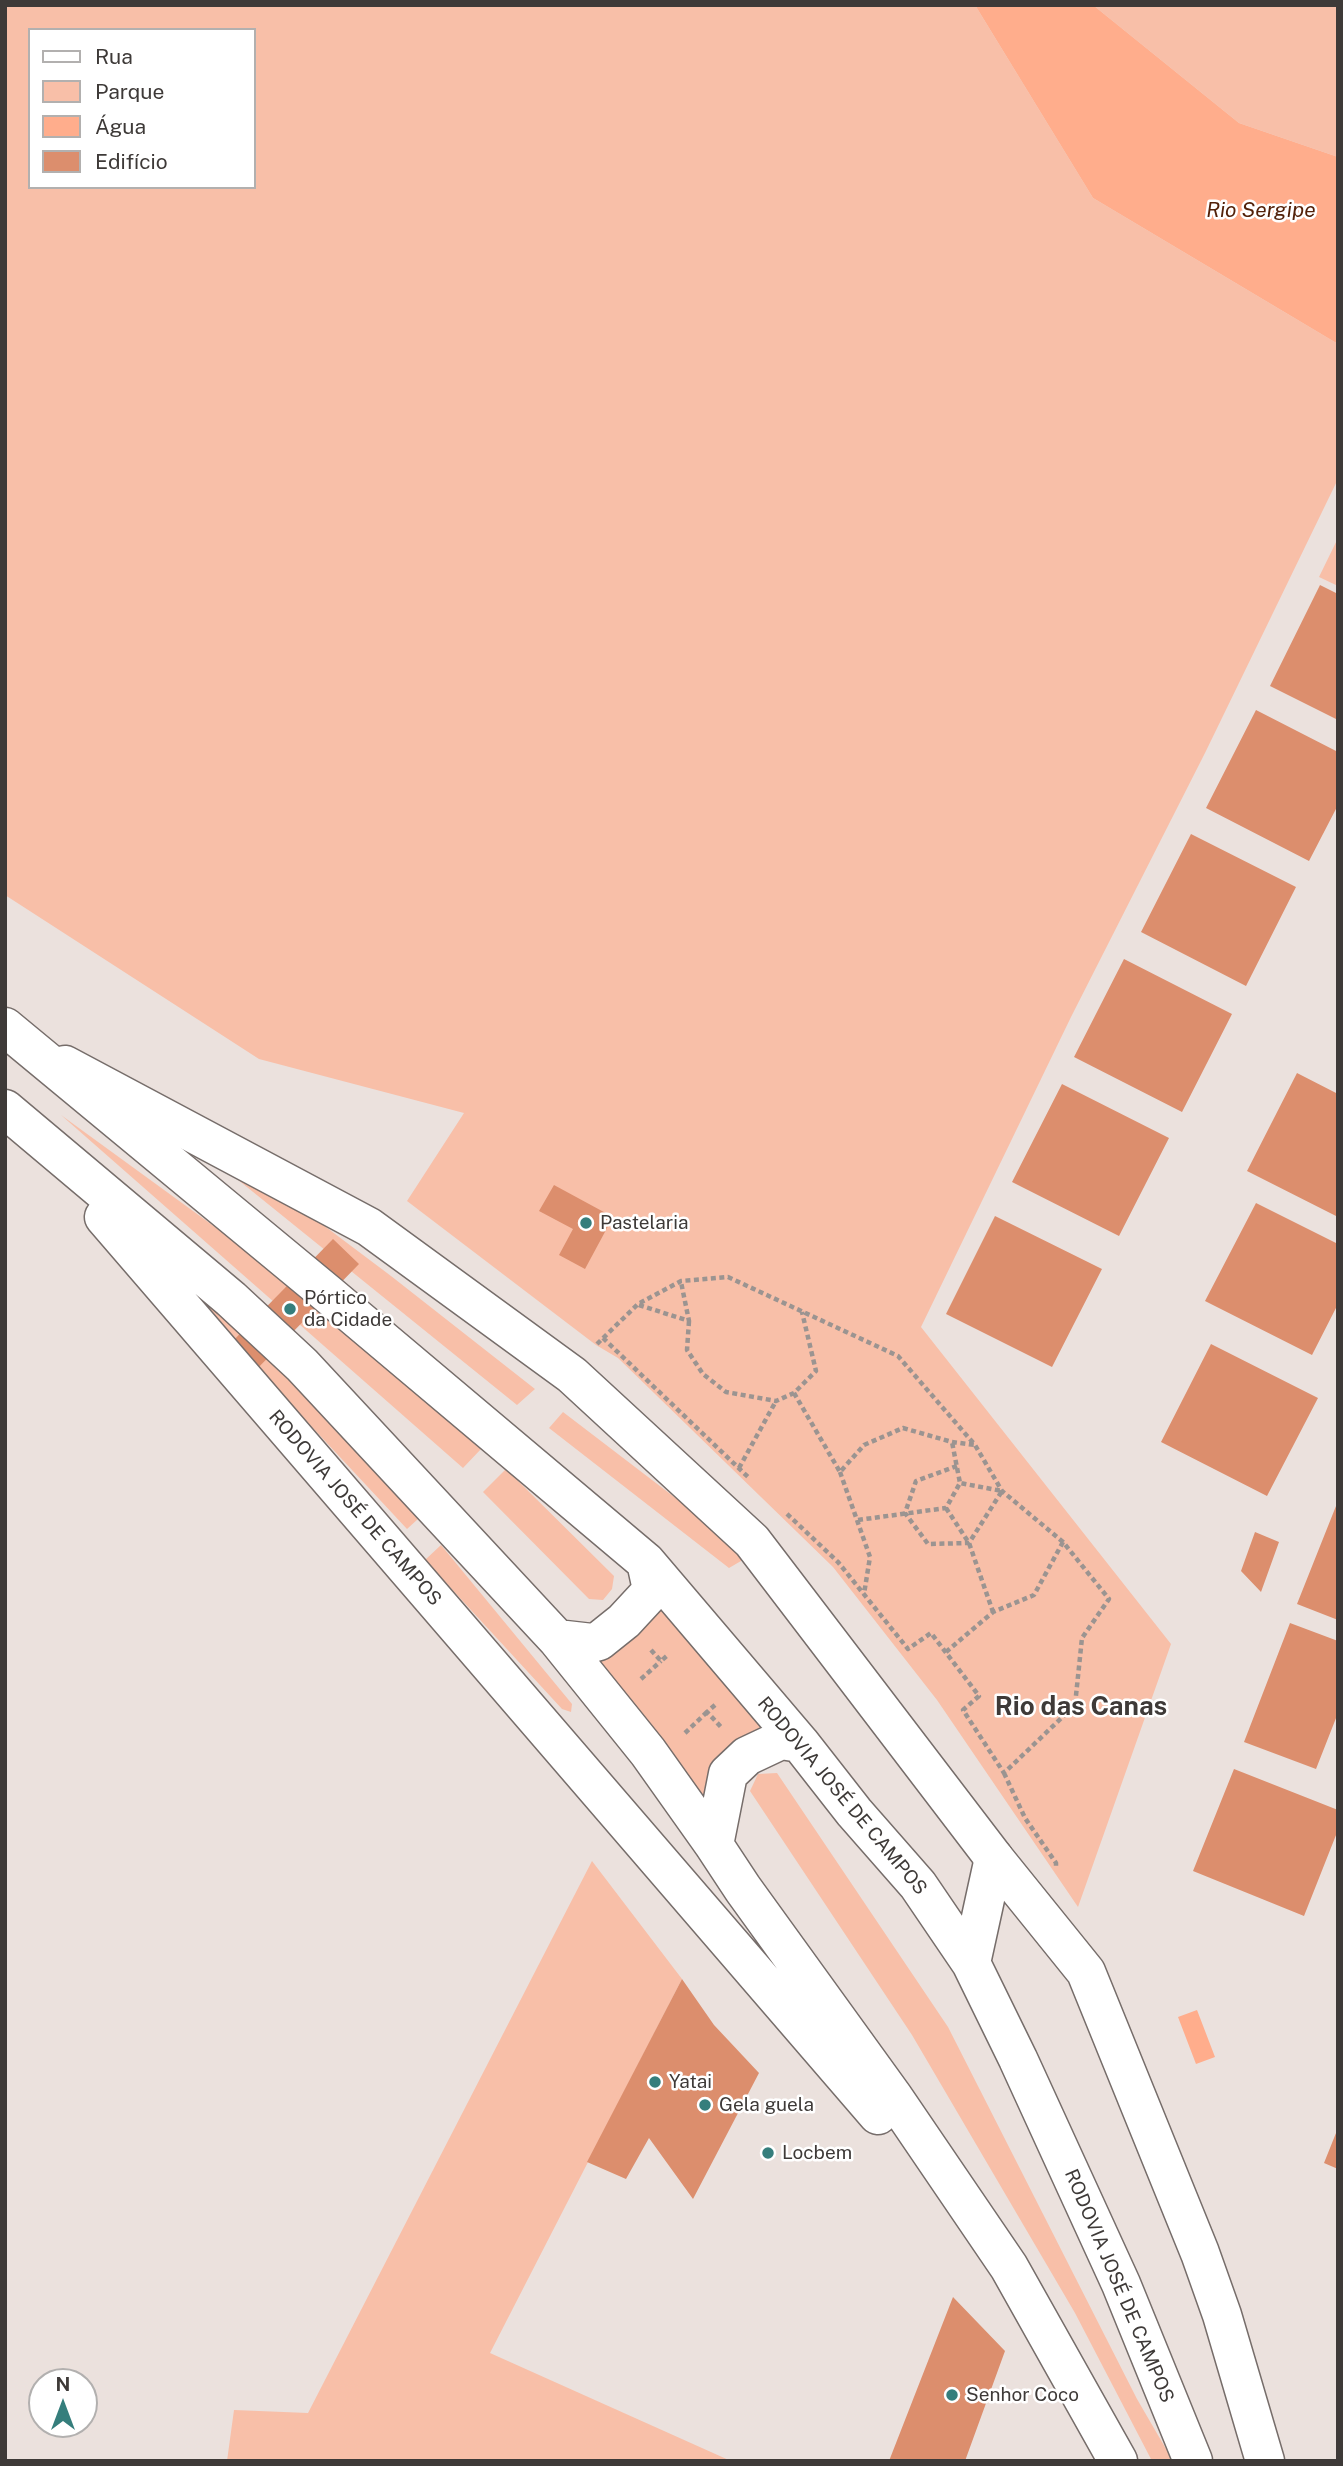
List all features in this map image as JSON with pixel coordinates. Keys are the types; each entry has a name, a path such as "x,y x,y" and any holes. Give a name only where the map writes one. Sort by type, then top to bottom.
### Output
{"main road":[{"name":"RODOVIA JOSÉ DE CAMPOS","path":"16,1036 301,1271 646,1562 918,1885 971,1963 1018,2059 1121,2284 1193,2461"},
{"path":"16,1036 369,1227 572,1375 752,1541 994,1858 1086,1972 1200,2253 1222,2315 1265,2461"},
{"name":"RODOVIA JOSÉ DE CAMPOS","path":"18,1120 231,1299 302,1365 557,1639 648,1752 894,2098 1009,2267 1118,2461"},
{"name":"RODOVIA JOSÉ DE CAMPOS","path":"18,1120 1009,2267"},
{"path":"557,1639 592,1643 599,1641 624,1621 649,1594 651,1585 646,1562"},
{"path":"714,1845 728,1774 747,1756 781,1740 800,1743"},
{"path":"971,1963 994,1858"}],"path":[{"path":"597,1345 638,1304 681,1281 728,1277 898,1356 975,1445 1002,1491 1063,1542 1109,1600 1082,1638 1075,1705 1004,1773 963,1710 979,1696 931,1633 908,1648 838,1562 779,1506"},
{"path":"681,1281 689,1321 687,1350 703,1374 726,1392 776,1401 794,1393 816,1371 802,1312"},
{"path":"638,1304 689,1321"},
{"path":"603,1338 749,1478"},
{"path":"794,1393 840,1472 858,1520 870,1557 864,1594"},
{"path":"739,1468 776,1401"},
{"path":"840,1472 864,1445 903,1429 952,1443 975,1445"},
{"path":"946,1508 960,1483 952,1443"},
{"path":"905,1513 916,1481 957,1466"},
{"path":"960,1483 1002,1491"},
{"path":"969,1543 1002,1491"},
{"path":"858,1520 946,1508"},
{"path":"946,1508 969,1543 993,1612"},
{"path":"905,1513 928,1544 969,1543"},
{"path":"946,1652 993,1612 1034,1595 1063,1542"}],"green space":[{"path":"5,5 975,5 1093,198 1338,344 1338,479 1205,753 1071,1017 921,1327 1171,1644 1078,1907 937,1700 833,1567 618,1358 596,1345 407,1201 464,1113 259,1059 5,895"},
{"path":"1093,5 1338,5 1338,157 1239,123"},
{"path":"1338,538 1338,586 1319,577"},
{"path":"61,1115 270,1267 481,1449 463,1468"},
{"path":"236,1168 250,1170 535,1389 517,1405 237,1179"},
{"path":"160,1264 277,1363 418,1519 407,1529"},
{"path":"563,1412 741,1548 741,1561 729,1568 549,1428"},
{"path":"506,1469 614,1576 612,1589 603,1600 589,1599 483,1492"},
{"path":"441,1545 572,1704 571,1712 562,1709 425,1560"},
{"path":"648,1596 800,1743 748,1756 714,1845 584,1644"},
{"path":"777,1773 948,2027 1137,2399 1173,2461 1152,2461 1075,2313 912,2035 750,1791 758,1774"},
{"path":"592,1861 682,1979 490,2353 731,2461 227,2461 234,2410 308,2413"}],"water":[{"name":"Rio Sergipe","path":"975,5 1093,5 1239,123 1338,157 1338,344 1093,198"},
{"path":"1197,2010 1215,2057 1196,2064 1178,2017"}],"building":[{"path":"1320,585 1338,594 1338,720 1270,686"},
{"path":"1256,710 1338,752 1338,805 1309,861 1206,808"},
{"path":"1191,834 1296,887 1246,986 1141,932"},
{"path":"1124,959 1232,1014 1182,1112 1074,1057"},
{"path":"1297,1073 1338,1094 1338,1217 1247,1171"},
{"path":"1062,1084 1169,1138 1119,1236 1012,1182"},
{"name":"Pastelaria","path":"554,1185 613,1217 585,1269 559,1255 573,1229 539,1211"},
{"path":"1256,1203 1338,1244 1338,1304 1312,1355 1205,1301"},
{"path":"995,1216 1102,1269 1052,1367 946,1314"},
{"name":"Pórtico da Cidade","path":"333,1239 359,1264 254,1372 227,1347"},
{"path":"1211,1344 1318,1398 1267,1496 1161,1442"},
{"path":"1338,1501 1338,1620 1297,1604"},
{"path":"1255,1532 1279,1542 1261,1592 1241,1571"},
{"path":"1290,1623 1338,1641 1338,1713 1316,1769 1244,1742"},
{"path":"1234,1769 1338,1810 1338,1830 1304,1916 1193,1871"},
{"path":"682,1979 714,2025 759,2073 693,2199 649,2138 626,2179 587,2162"},
{"path":"1338,2128 1338,2169 1324,2163"},
{"name":"Senhor Coco","path":"953,2297 1005,2351 965,2461 889,2461"}],"place":[{"name":"Pastelaria","path":"586,1223"},
{"name":"Pórtico da Cidade","path":"290,1309"},
{"name":"Yatai","path":"655,2082"},
{"name":"Gela guela","path":"705,2105"},
{"name":"Locbem","path":"768,2153"},
{"name":"Senhor Coco","path":"952,2395"}],"district":[{"name":"Rio das Canas","path":"1081,1707"}]}
